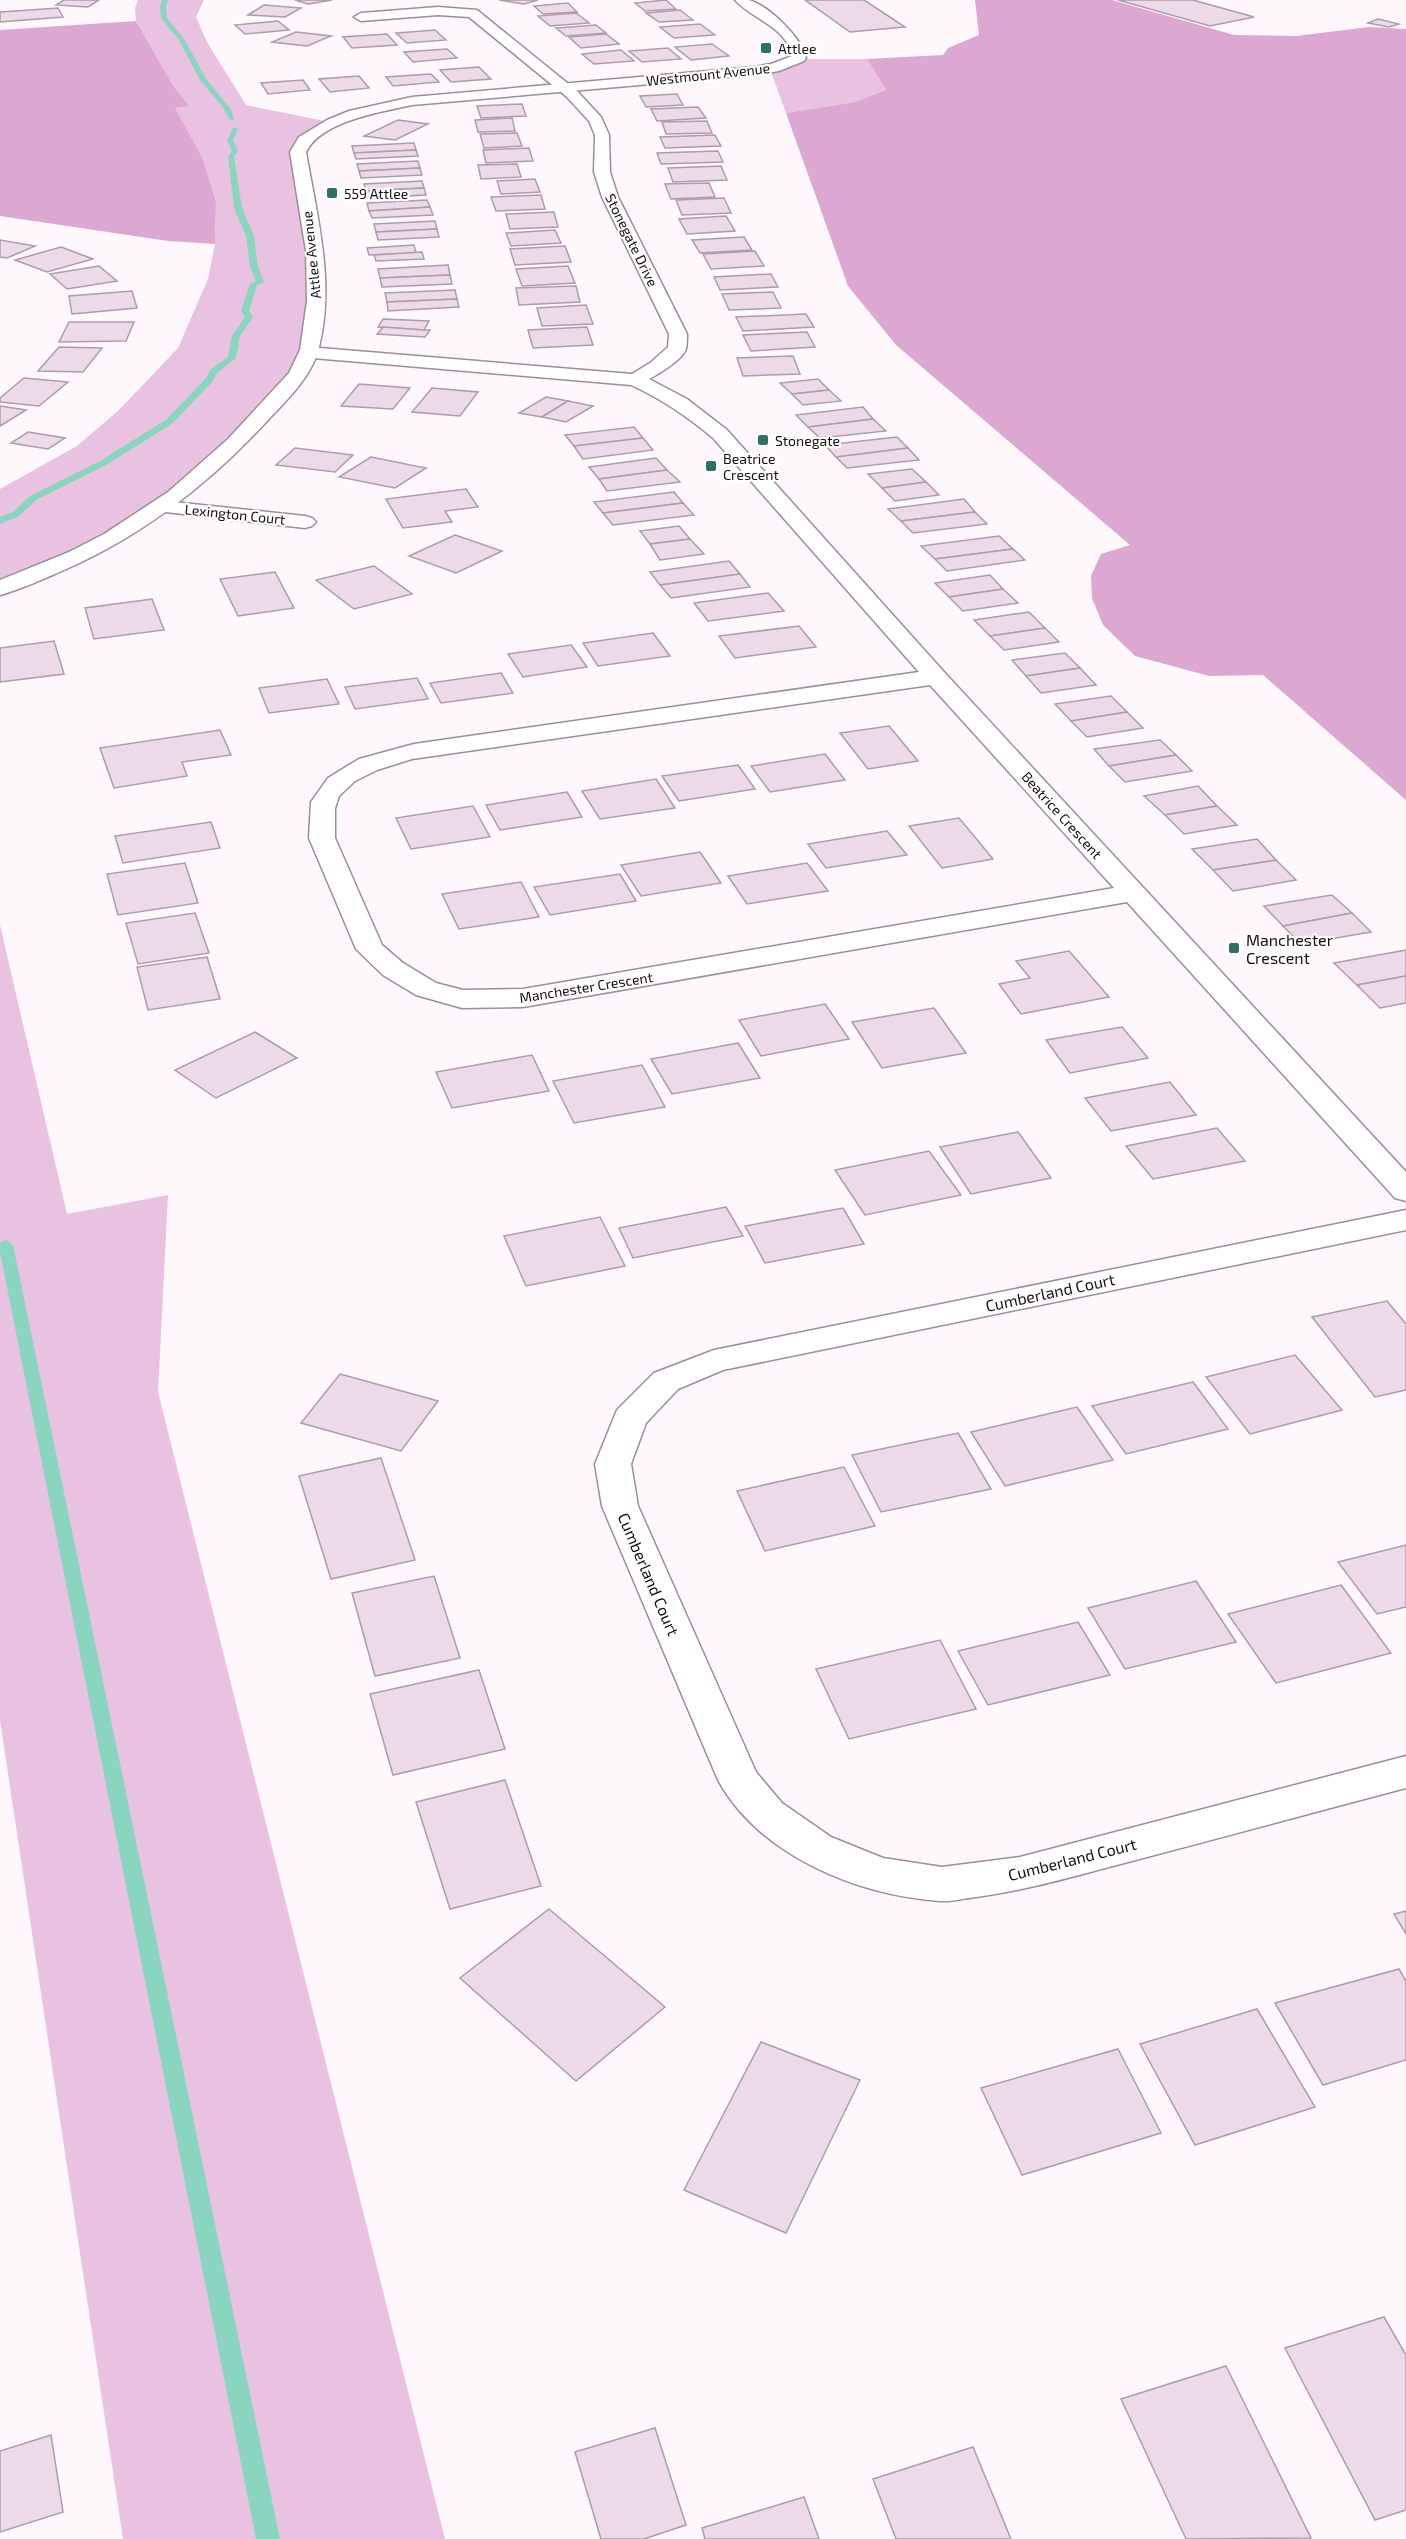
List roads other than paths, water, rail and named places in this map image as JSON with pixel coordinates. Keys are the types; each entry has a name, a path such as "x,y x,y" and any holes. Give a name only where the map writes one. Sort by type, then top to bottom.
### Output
{"street":[{"name":"Westmount Avenue","path":"565,87 754,71 781,66 799,58 800,52 778,26 741,0"},
{"name":"Stonegate Drive","path":"361,17 438,11 472,13 565,87 596,120 602,135 602,172 610,197 678,334 676,349 657,367 634,380"},
{"name":"Attlee Avenue","path":"0,588 96,549 164,507 234,446 294,379 308,353 314,327 318,289 298,152 304,140 332,123 382,107 446,97 565,87"},
{"name":"Beatrice Crescent","path":"308,353 634,380 679,401 696,413 720,434 936,677 1406,1191"},
{"name":"Lexington Court","path":"164,507 305,522"},
{"name":"Manchester Crescent","path":"936,677 414,751 377,761 349,775 329,792 320,818 322,838 370,949 393,969 426,989 462,999 523,998 1133,893"},
{"name":"Cumberland Court","path":"1406,1220 714,1361 666,1381 630,1418 614,1464 620,1506 739,1780 767,1814 816,1849 835,1857 879,1874 942,1884 1020,1874 1406,1772"}],"waterway":[{"path":"165,0 164,18 182,40 203,80 224,105 232,119"},
{"path":"0,521 16,514 33,498 103,463 170,421 209,380 214,371 232,358 236,336 249,317 245,311 254,284 260,282 254,267 250,236 238,208 231,157 235,151 230,141 235,129"},
{"path":"6,1245 268,2539"}],"place":[{"name":"Attlee","path":"766,48"},
{"name":"559 Attlee","path":"332,193"},
{"name":"Stonegate","path":"763,440"},
{"name":"Beatrice Crescent","path":"711,466"},
{"name":"Manchester Crescent","path":"1234,948"}]}
